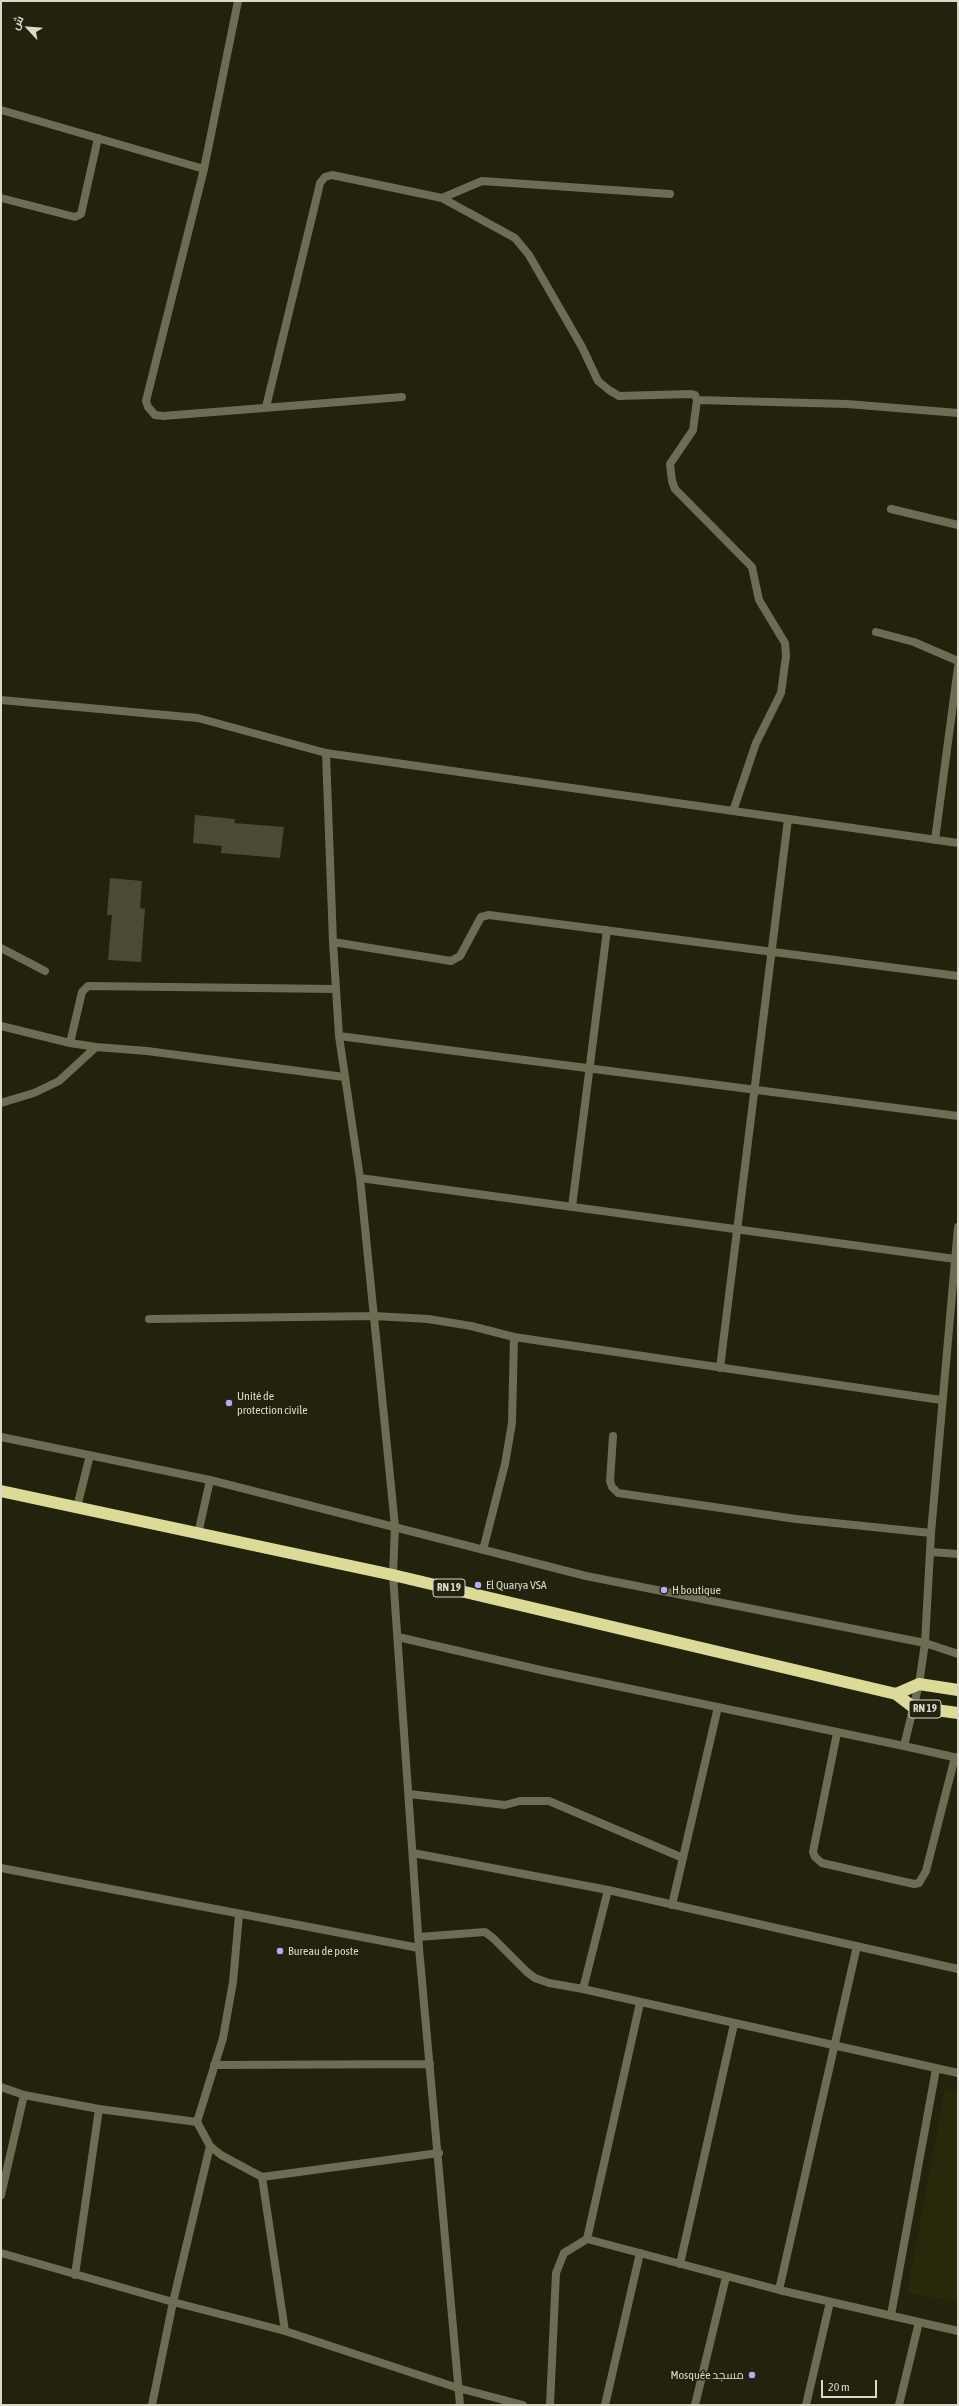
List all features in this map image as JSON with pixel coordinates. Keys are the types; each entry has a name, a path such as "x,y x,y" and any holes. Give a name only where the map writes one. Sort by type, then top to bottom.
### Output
{"highway":[{"name":"RN 19","path":"1,1491 394,1575 896,1694 913,1707 958,1713"},
{"name":"RN 19","path":"896,1694 919,1684 958,1690"}],"street":[{"path":"238,1 204,170 146,401 148,407 155,415 163,416 402,397"},
{"path":"1,110 204,170"},
{"path":"1,198 76,217 81,214 98,138"},
{"path":"266,408 320,183 325,177 332,175 442,198 515,238 523,246 582,347 598,381 619,396 690,394 695,395 698,400 693,430 670,464 672,481 675,489 752,567 759,600 785,643 786,656 780,693 756,743 734,811"},
{"path":"442,198 482,181 670,194"},
{"path":"698,400 846,404 958,413"},
{"path":"891,509 958,526"},
{"path":"876,632 914,642 958,661"},
{"path":"935,840 958,667"},
{"path":"1,700 198,718 326,753 958,843"},
{"path":"326,753 333,942 339,1036 360,1178 395,1526 394,1575 418,1937 439,2153 460,2405"},
{"path":"720,1368 736,1229 773,952 788,819"},
{"path":"333,942 451,961 460,956 481,917 485,915 958,976"},
{"path":"572,1207 591,1069 607,930"},
{"path":"1,948 45,971"},
{"path":"70,1043 82,992 88,986 336,989"},
{"path":"1,1026 70,1043 147,1051 344,1078"},
{"path":"339,1036 958,1116"},
{"path":"1,1103 34,1093 59,1081 96,1046"},
{"path":"360,1178 955,1259"},
{"path":"904,1746 919,1684 925,1643 931,1533 958,1227"},
{"path":"149,1319 374,1316 428,1319 472,1326 514,1337 942,1400"},
{"path":"483,1550 505,1464 512,1423 514,1337"},
{"path":"613,1436 610,1481 612,1487 618,1493 796,1519 931,1533"},
{"path":"1,1437 210,1480 586,1576 925,1643 958,1654"},
{"path":"77,1507 90,1455"},
{"path":"198,1534 210,1480"},
{"path":"931,1552 958,1554"},
{"path":"398,1637 837,1733 957,1757 926,1871 919,1883 914,1884 822,1863 815,1857 813,1852 837,1733"},
{"path":"672,1905 718,1707"},
{"path":"409,1794 505,1805 520,1801 548,1801 683,1858"},
{"path":"413,1853 608,1890 958,1968"},
{"path":"1,1868 239,1915 419,1948"},
{"path":"583,1989 608,1890"},
{"path":"239,1915 233,1982 223,2038 197,2122 210,2146 222,2155 262,2177 439,2153"},
{"path":"418,1937 485,1932 527,1972 535,1978 549,1983 583,1989 834,2047 958,2073"},
{"path":"779,2290 857,1946"},
{"path":"550,2405 556,2273 564,2253 587,2239 640,2003"},
{"path":"680,2264 734,2024"},
{"path":"214,2065 430,2064"},
{"path":"891,2315 936,2069"},
{"path":"1,2087 24,2094 99,2109 197,2122"},
{"path":"1,2195 24,2094"},
{"path":"75,2275 99,2109"},
{"path":"152,2405 173,2302 210,2146"},
{"path":"262,2177 285,2331"},
{"path":"587,2239 726,2277 958,2331"},
{"path":"1,2253 173,2302 285,2331 458,2388 523,2405"},
{"path":"605,2405 640,2253"},
{"path":"695,2405 726,2277"},
{"path":"806,2405 830,2302"},
{"path":"899,2405 919,2322"}],"shaded area":[{"path":"945,2088 958,2090 958,2302 907,2293"}],"building":[{"path":"195,815 235,819 234,823 284,827 280,858 221,853 222,846 193,843"},
{"path":"110,878 142,881 140,908 145,909 141,962 108,960 112,915 107,915"}],"place":[{"name":"Unité de protection civile","path":"229,1403"},
{"name":"El Quarya VSA","path":"478,1585"},
{"name":"H boutique","path":"664,1590"},
{"name":"Bureau de poste","path":"280,1951"},
{"name":"Mosquée مسجد","path":"752,2375"}]}
